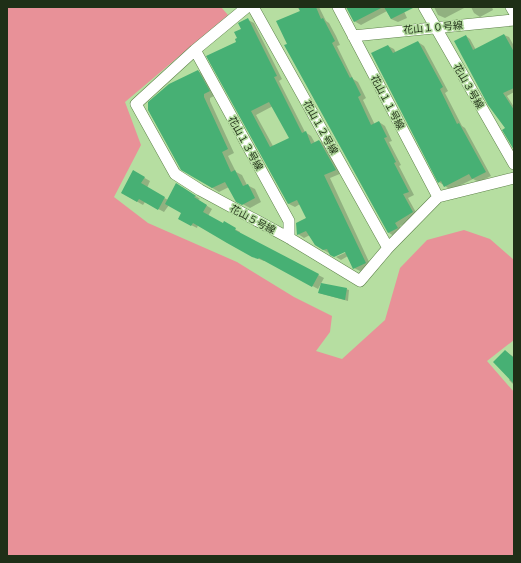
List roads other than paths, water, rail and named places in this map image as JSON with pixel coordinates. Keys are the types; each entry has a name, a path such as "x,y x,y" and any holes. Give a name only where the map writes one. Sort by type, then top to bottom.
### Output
{"street":[{"name":"花山５号線","path":"247,7 194,50 136,104 175,174 200,190 289,238 360,282 413,220 438,197 514,178"},
{"name":"花山１２号線","path":"254,7 388,248"},
{"name":"花山１１号線","path":"338,7 438,197"},
{"name":"花山３号線","path":"424,7 434,27 514,164"},
{"path":"511,7 514,12"},
{"name":"花山１０号線","path":"353,36 514,20"},
{"name":"花山１３号線","path":"194,50 289,221 289,238"}]}
